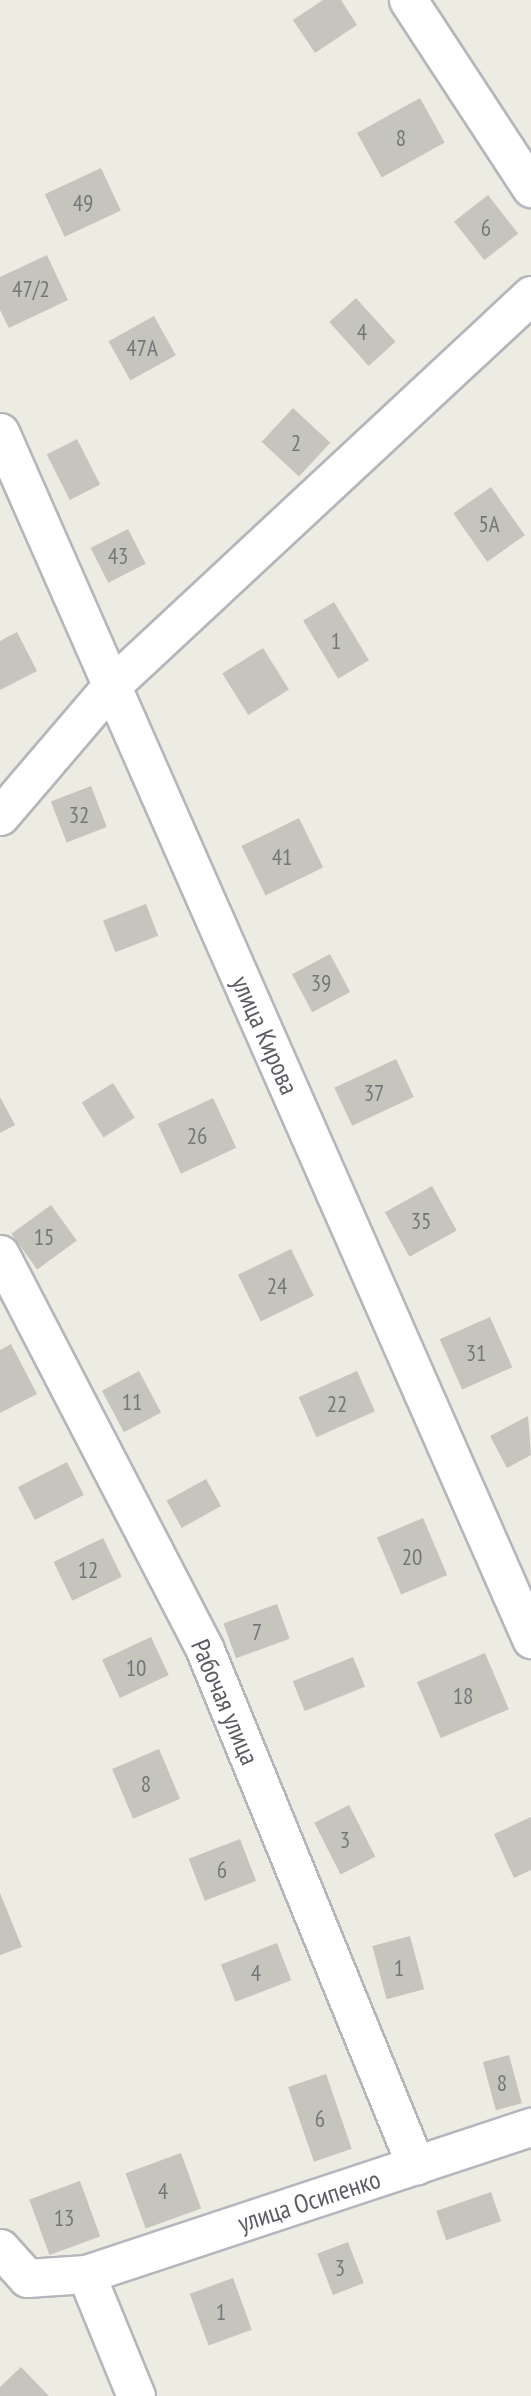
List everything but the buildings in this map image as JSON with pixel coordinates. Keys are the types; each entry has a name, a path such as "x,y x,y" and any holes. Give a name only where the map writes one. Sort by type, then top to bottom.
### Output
{"street":[{"path":"408,0 531,188"},
{"path":"0,816 111,686 531,295"},
{"name":"улица Кирова","path":"0,432 531,1639"},
{"name":"Рабочая улица","path":"0,1254 205,1650 416,2166"},
{"name":"улица Осипенко","path":"0,2248 27,2278 86,2274 531,2127"},
{"path":"86,2274 136,2396"}]}
